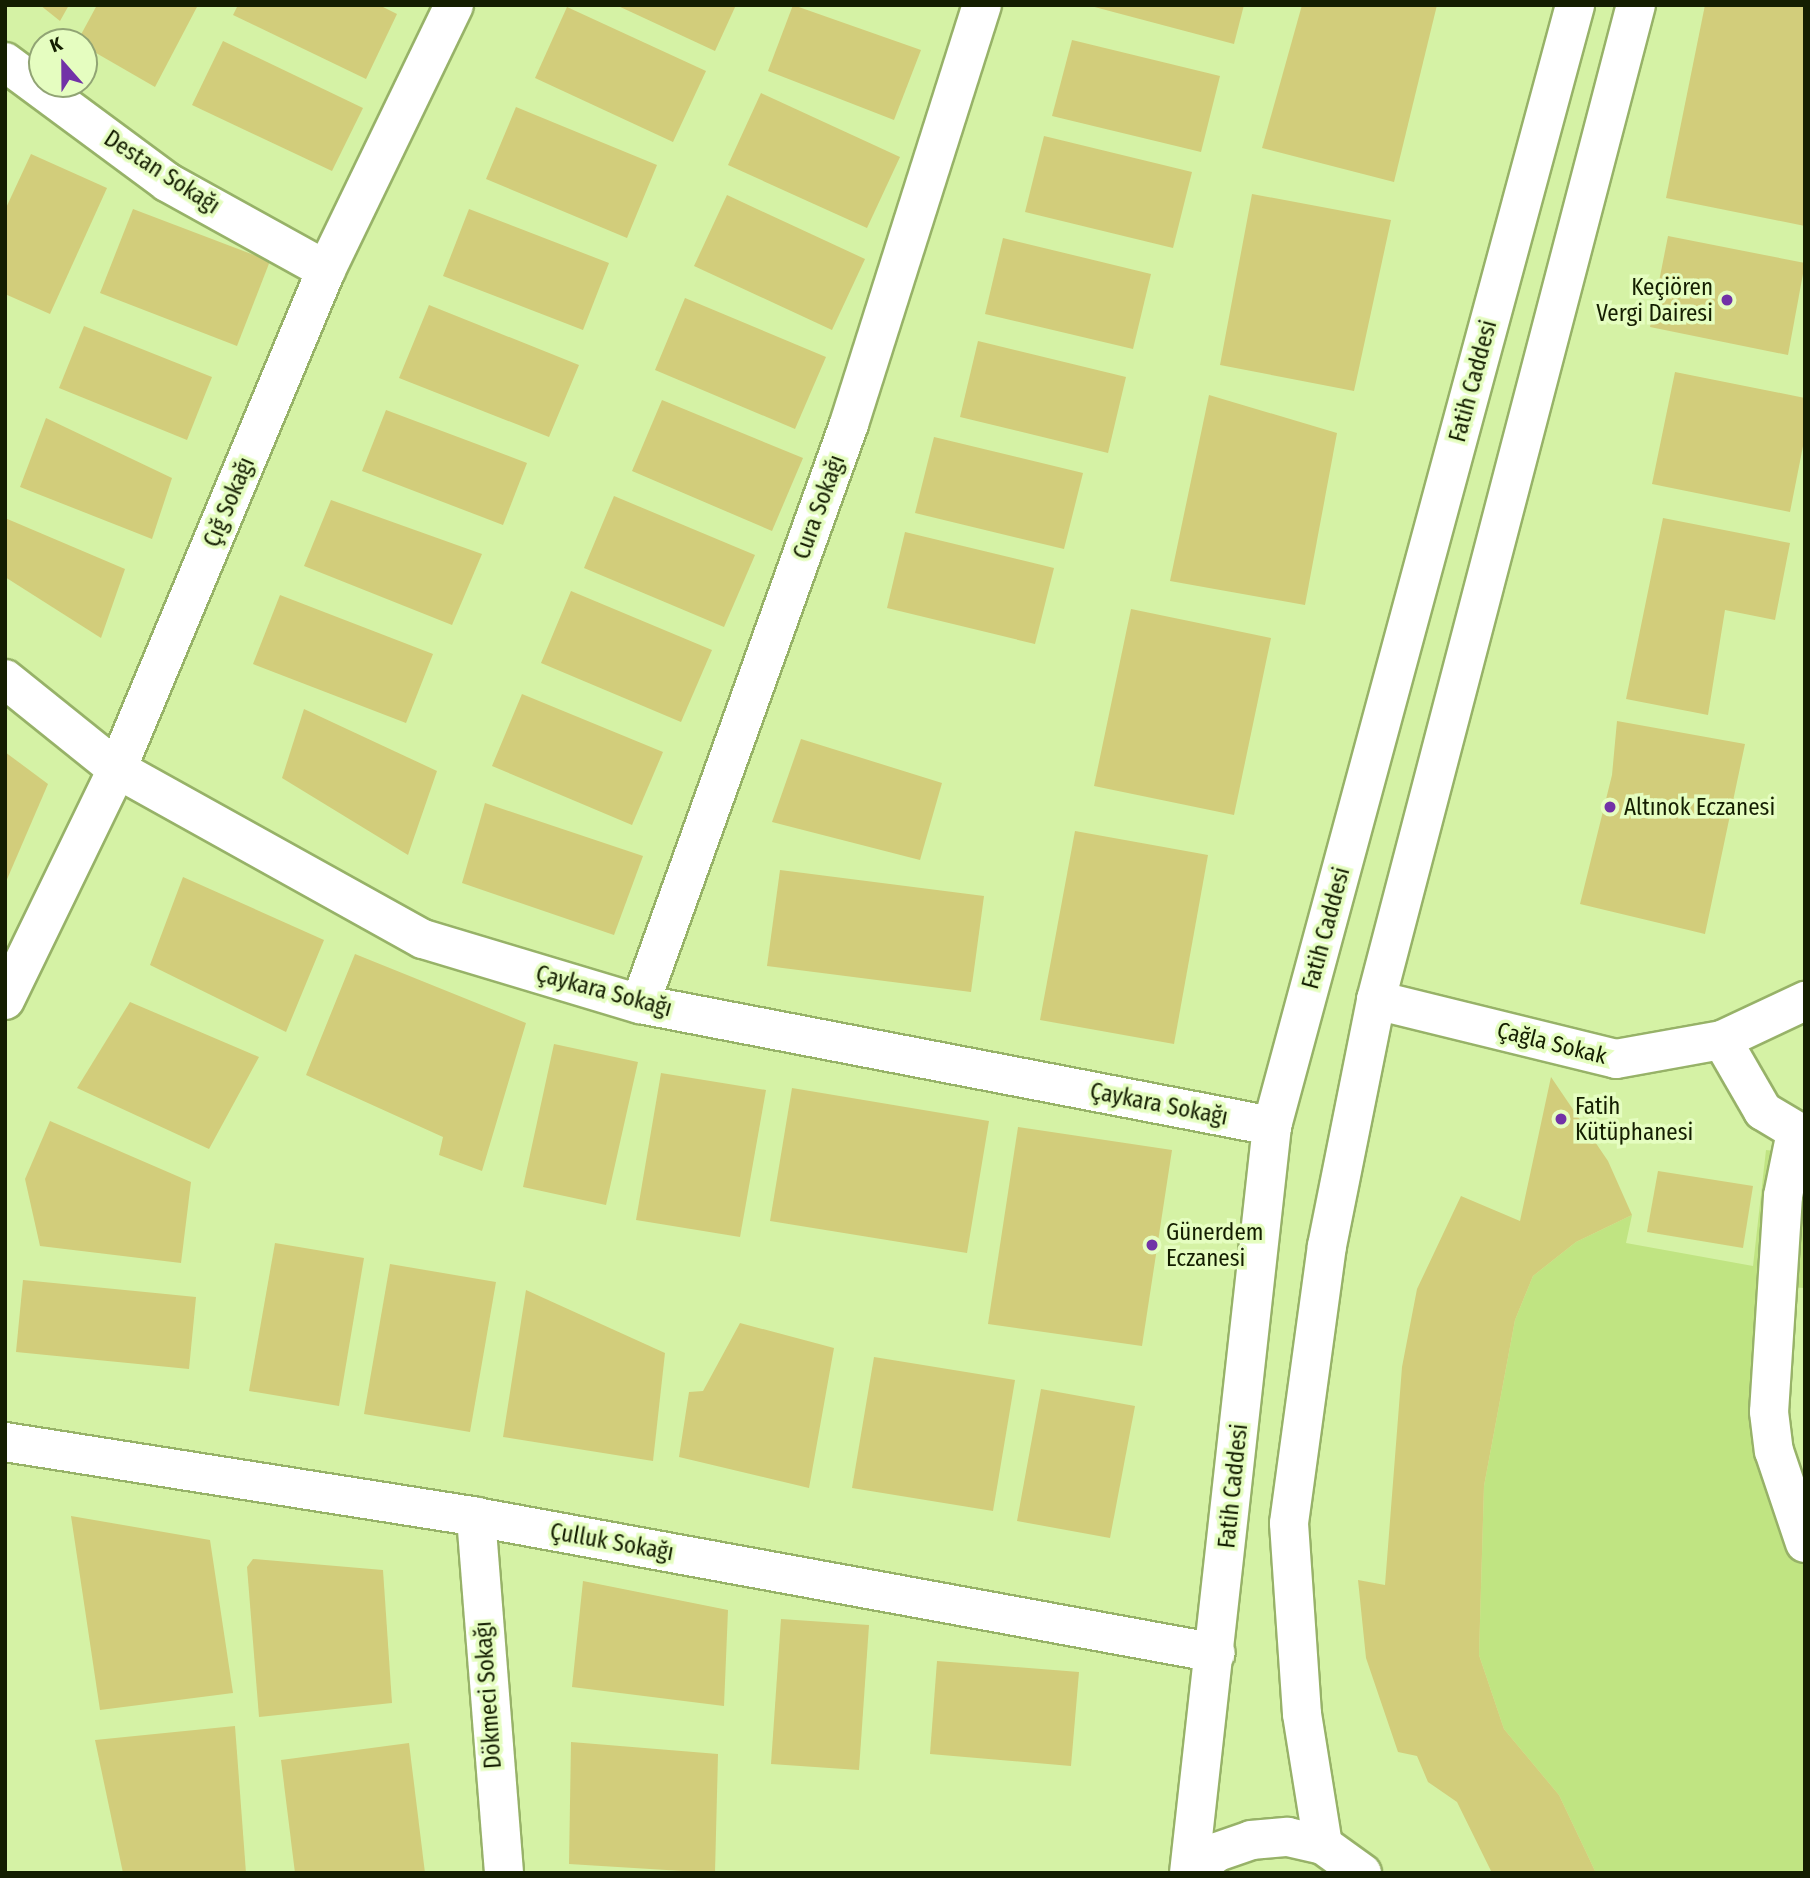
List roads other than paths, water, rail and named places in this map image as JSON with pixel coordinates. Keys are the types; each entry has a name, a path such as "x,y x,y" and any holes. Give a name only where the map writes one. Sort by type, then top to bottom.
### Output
{"street":[{"name":"Çığ Sokağı","path":"5,1000 117,769 326,270 454,5"},
{"name":"Cura Sokağı","path":"640,1004 849,424 982,5"},
{"name":"Fatih Caddesi","path":"1190,1873 1272,1126 1575,5"},
{"path":"1322,1845 1302,1714 1289,1523 1327,1246 1376,1000 1636,5"},
{"name":"Destan Sokağı","path":"5,62 167,182 326,270"},
{"name":"Çaykara Sokağı","path":"5,679 117,769 423,939 640,1004 1272,1126"},
{"name":"Çağla Sokak","path":"1376,1000 1616,1059 1722,1041 1805,1001"},
{"path":"1722,1041 1762,1111 1800,1134 1783,1196 1769,1412 1774,1451 1805,1543"},
{"name":"Çulluk Sokağı","path":"5,1442 476,1517 1216,1653"},
{"name":"Dökmeci Sokağı","path":"476,1517 504,1873"},
{"path":"1190,1873 1217,1852 1251,1840 1288,1838 1322,1845 1362,1873"}],"place":[{"name":"Keçiören Vergi Dairesi","path":"1727,300"},
{"name":"Altınok Eczanesi","path":"1610,807"},
{"name":"Fatih Kütüphanesi","path":"1561,1119"},
{"name":"Günerdem Eczanesi","path":"1152,1245"}]}
